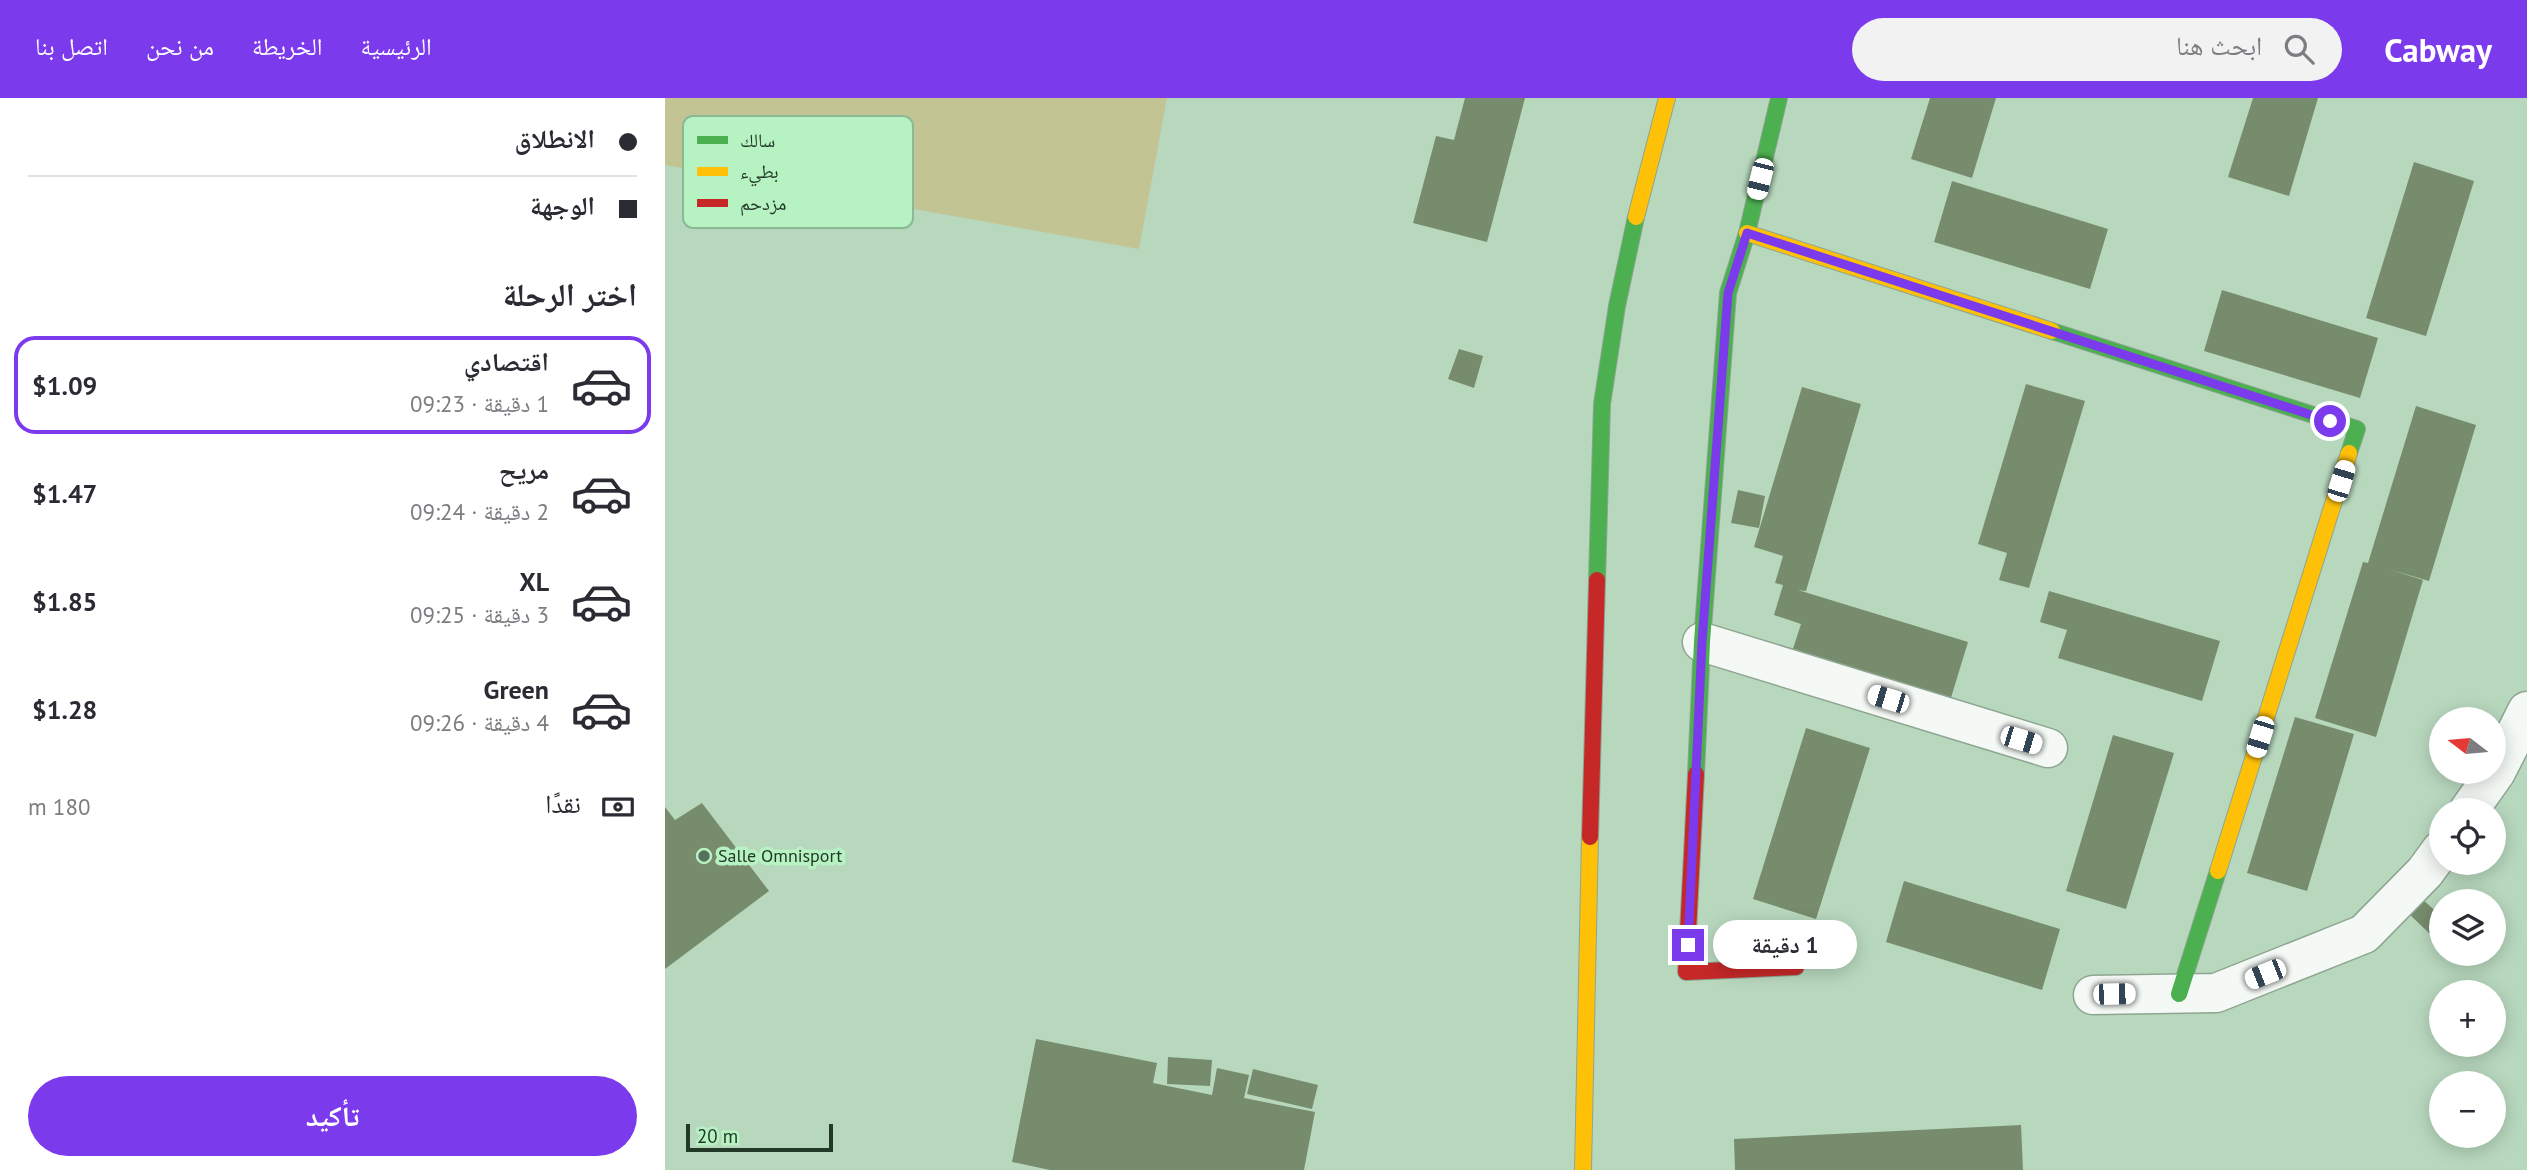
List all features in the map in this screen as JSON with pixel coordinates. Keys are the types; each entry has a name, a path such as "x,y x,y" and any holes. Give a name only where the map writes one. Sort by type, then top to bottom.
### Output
{"street":[{"path":"1583,1170 1602,404 1619,294 1641,194 1667,98"},
{"path":"1779,98 1747,233 1728,293 1702,642 1686,972 1796,967"},
{"path":"1747,233 2357,429 2179,994"},
{"path":"1702,642 2047,748"},
{"path":"2478,798 2496,772 2527,711"},
{"path":"2092,995 2216,993 2364,934 2429,866"}],"green space":[{"path":"665,98 1167,98 1139,249 913,209 913,116 683,116 683,168 665,165"}],"building":[{"path":"1465,98 1525,98 1487,242 1413,223 1436,136 1454,140"},
{"path":"1930,98 1996,98 1972,178 1911,159"},
{"path":"2253,98 2318,98 2289,196 2228,177"},
{"path":"2414,162 2474,181 2426,336 2366,318"},
{"path":"1952,181 2108,229 2090,289 1934,242"},
{"path":"2222,290 2378,338 2360,398 2204,351"},
{"path":"1459,349 1483,356 1474,388 1448,379"},
{"path":"2026,384 2085,401 2029,588 1999,580 2007,553 1978,544"},
{"path":"1802,387 1861,404 1806,591 1798,590 1968,642 1950,701 1792,652 1801,624 1774,615 1783,585 1775,583 1783,556 1754,547"},
{"path":"2416,406 2476,425 2429,581 2388,569 2423,580 2376,737 2315,718 2363,562 2368,563"},
{"path":"1738,490 1765,496 1759,528 1731,523"},
{"path":"2049,591 2220,641 2202,701 2058,658 2067,630 2040,622"},
{"path":"2295,717 2354,734 2307,891 2247,873"},
{"path":"1806,728 1870,748 1816,919 1753,899"},
{"path":"2113,735 2174,753 2126,909 2066,891"},
{"name":"Salle Omnisport","path":"702,803 769,891 665,969 665,807 675,820"},
{"path":"1904,881 2060,929 2042,990 1886,942"},
{"path":"2421,898 2429,905 2429,933 2408,913"},
{"path":"1036,1039 1157,1063 1153,1083 1212,1095 1217,1068 1249,1075 1244,1098 1315,1112 1304,1170 1050,1170 1012,1162"},
{"path":"1168,1057 1212,1060 1210,1086 1167,1084"},
{"path":"1253,1069 1318,1085 1312,1109 1247,1094"},
{"path":"2021,1125 2023,1170 1735,1170 1734,1139"}],"traffic: fast":[{"path":"1696,774 1702,642 1728,293 1747,233 1779,98"},
{"path":"1597,580 1602,404 1617,306 1636,217"},
{"path":"2052,331 2357,429 2349,453"},
{"path":"2179,994 2218,871"}],"traffic: slow":[{"path":"1636,217 1667,98"},
{"path":"1747,233 2052,331"},
{"path":"2218,871 2349,453"},
{"path":"1583,1170 1590,837"}],"traffic: jam":[{"path":"1590,837 1597,580"},
{"path":"1696,774 1686,972 1796,967"}],"place":[{"name":"Salle Omnisport","path":"704,856"}],"route":[{"path":"1688,945 1702,642 1728,293 1747,233 2330,421"}]}
